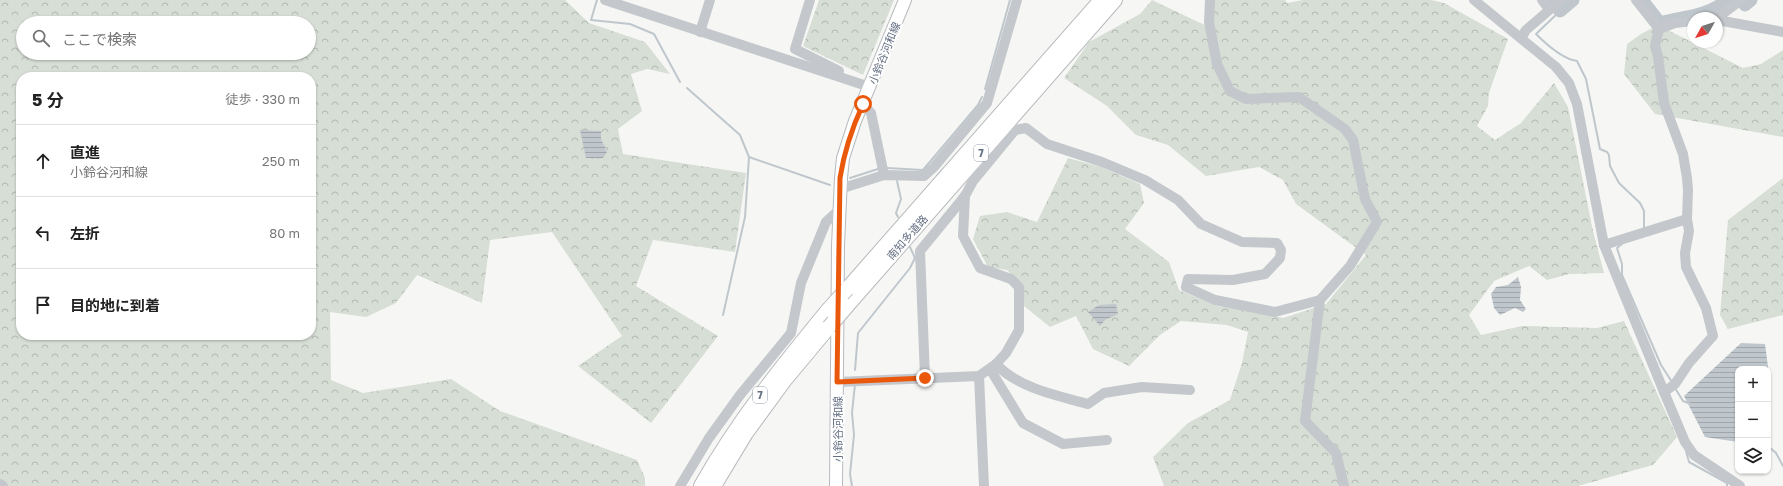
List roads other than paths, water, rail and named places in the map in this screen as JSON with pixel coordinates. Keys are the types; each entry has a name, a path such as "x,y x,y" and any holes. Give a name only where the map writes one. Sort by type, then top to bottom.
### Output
{"highway":[{"name":"南知多道路","path":"701,486 737,427 775,374 828,310 1101,0"},
{"name":"南知多道路","path":"714,486 746,433 784,381 847,306 1115,0"}],"main road":[{"name":"小鈴谷河和線","path":"836,486 839,210 843,158 855,121 863,104 867,86 905,0"}],"street":[{"path":"605,0 867,86"},
{"path":"700,32 710,0"},
{"path":"810,0 795,49 867,86"},
{"path":"840,189 884,175 924,176 936,169 987,103 1017,0"},
{"path":"925,378 920,251 973,181 1015,130 1026,128 1047,144 1102,162 1144,180 1178,200 1201,224 1242,242 1277,243 1281,250 1280,258 1265,274 1233,280 1188,279 1186,287 1215,300 1274,312 1320,300 1350,266 1377,222 1365,199 1353,140 1345,129 1299,97 1246,99 1230,91 1217,64 1209,22 1210,0"},
{"path":"1474,0 1556,67 1569,83 1577,104 1604,245 1685,442 1694,455 1740,486"},
{"path":"1542,0 1549,9"},
{"path":"1636,0 1659,29"},
{"path":"1521,38 1526,30 1560,1"},
{"path":"1723,14 1739,2"},
{"path":"1723,20 1783,32"},
{"path":"1659,29 1675,23 1687,22"},
{"path":"1659,29 1655,46 1658,56 1664,104 1682,154 1687,178 1687,219 1689,231 1685,253 1686,267 1706,308 1713,336 1689,363 1675,384 1664,392"},
{"path":"863,104 870,113 884,175"},
{"path":"837,382 979,376 993,366 1006,353 1018,330 1019,287 1011,279 980,268 963,236 963,194"},
{"path":"680,486 709,438 740,395 791,333 801,283 826,222 839,210"},
{"path":"1604,245 1687,219"},
{"path":"1320,300 1305,421 1336,453 1344,486"},
{"path":"993,366 1042,392 1088,404 1104,393 1142,387 1190,390"},
{"path":"993,366 1023,423 1063,444 1107,440"},
{"path":"979,376 984,486"}],"waterway":[{"path":"597,0 591,20 630,24 654,34 680,82"},
{"path":"985,89 1010,0"},
{"path":"1551,0 1560,11 1573,0"},
{"path":"1642,0 1660,23 1703,13 1720,6 1728,0"},
{"path":"1741,0 1745,5 1751,0"},
{"path":"1560,11 1536,34 1560,54 1571,60 1577,61 1586,79 1600,149 1607,152 1609,155 1610,166 1619,183 1640,203 1644,211 1644,228"},
{"path":"687,88 740,135 749,157"},
{"path":"887,168 923,170 978,105 982,97"},
{"path":"723,315 745,217 749,157 830,185"},
{"path":"850,178 878,169"},
{"path":"897,181 901,199 896,213 898,217"},
{"path":"1622,244 1617,248 1622,264 1622,275 1661,365 1672,382"},
{"path":"855,370 858,333 910,268 915,258 910,247"},
{"path":"852,486 850,474 854,435 852,413 855,384"},
{"path":"1675,388 1683,401 1691,404"},
{"path":"1771,449 1776,453 1783,466"},
{"path":"1686,451 1689,462 1727,483 1727,486"}],"tunnel":[{"path":"939,172 962,192"}]}
